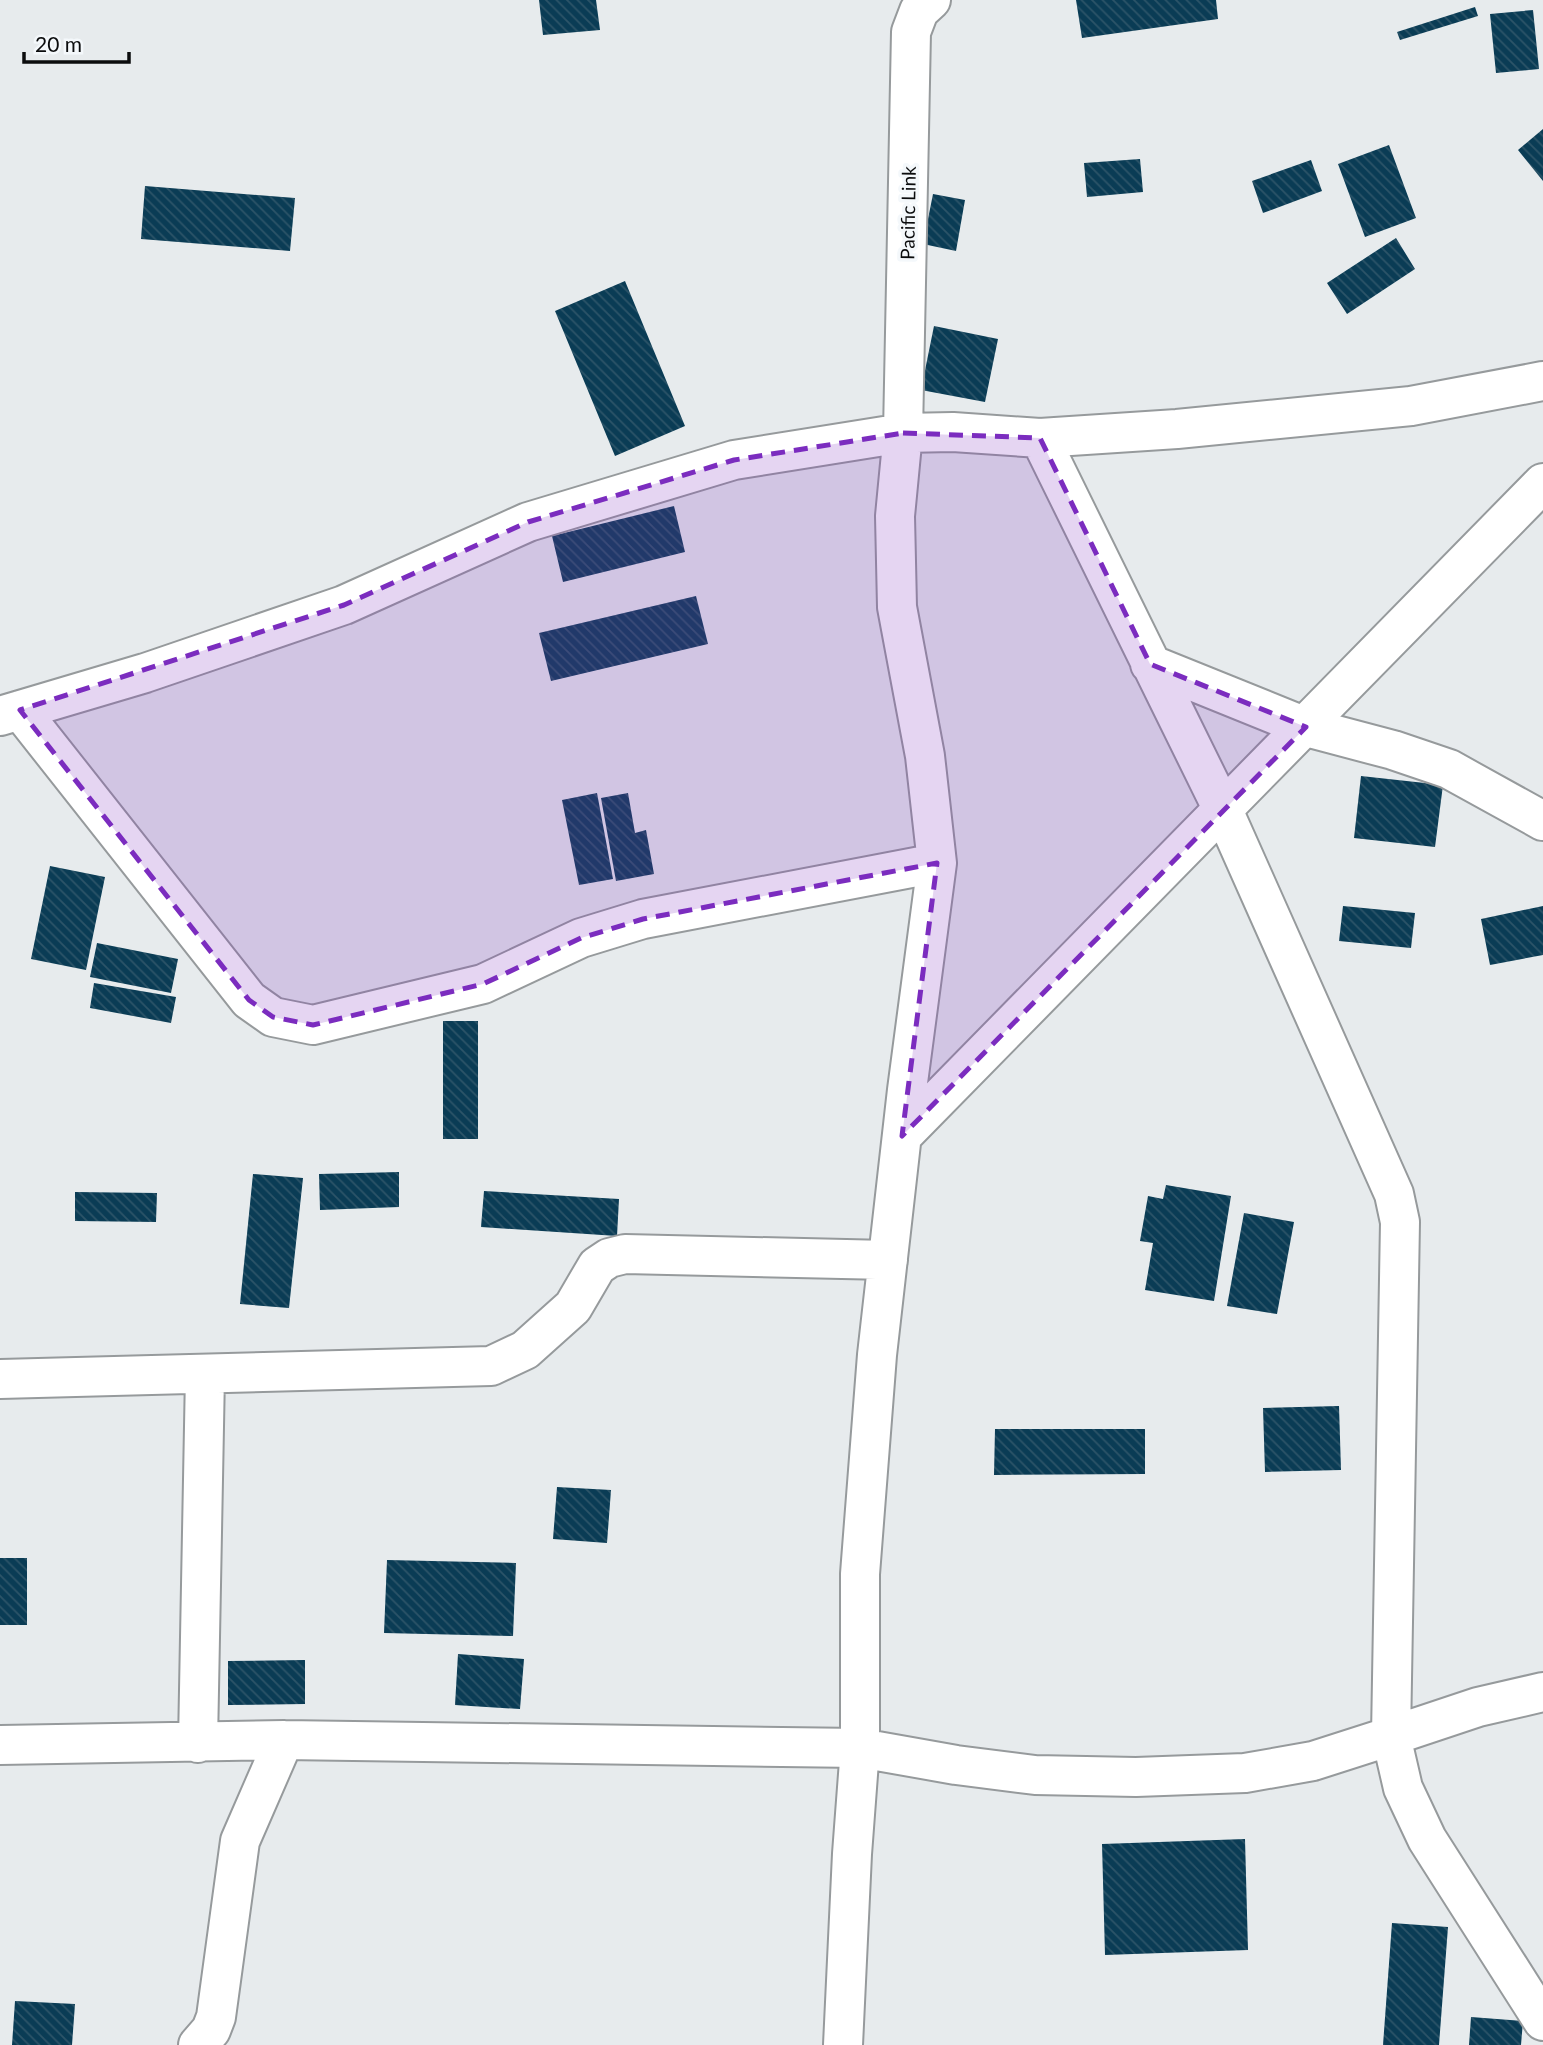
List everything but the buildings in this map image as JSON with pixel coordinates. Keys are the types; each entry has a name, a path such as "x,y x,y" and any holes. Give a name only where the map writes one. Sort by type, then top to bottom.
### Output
{"street":[{"name":"Pacific Link","path":"843,2045 860,1748 860,1574 877,1355 937,863 925,756 897,607 895,516 903,433 911,32 919,11 931,0"},
{"path":"937,863 643,919 581,938 483,984 313,1025 273,1017 249,1000 10,713 145,673 344,605 528,522 734,460 903,433 953,432 1040,438 1177,429 1411,406 1543,381"},
{"path":"1040,438 1223,810 1394,1194 1400,1222 1391,1736 1403,1788 1427,1839 1543,2021"},
{"path":"902,1136 1543,483"},
{"path":"1150,664 1306,727 1393,750 1449,769 1543,821"},
{"path":"0,1380 491,1366 525,1350 573,1307 597,1266 609,1258 625,1254 888,1260"},
{"path":"198,1743 205,1374"},
{"path":"0,1745 284,1740 860,1748 956,1765 1035,1775 1136,1777 1245,1773 1312,1761 1478,1707 1543,1692"},
{"path":"198,2045 211,2030 216,2017 240,1841 284,1740"}],"highlighted area":[{"path":"903,433 1040,438 1150,664 1306,727 902,1136 937,863 643,919 581,938 483,984 313,1025 273,1017 249,1000 20,710 344,605 528,522 734,460"}]}
